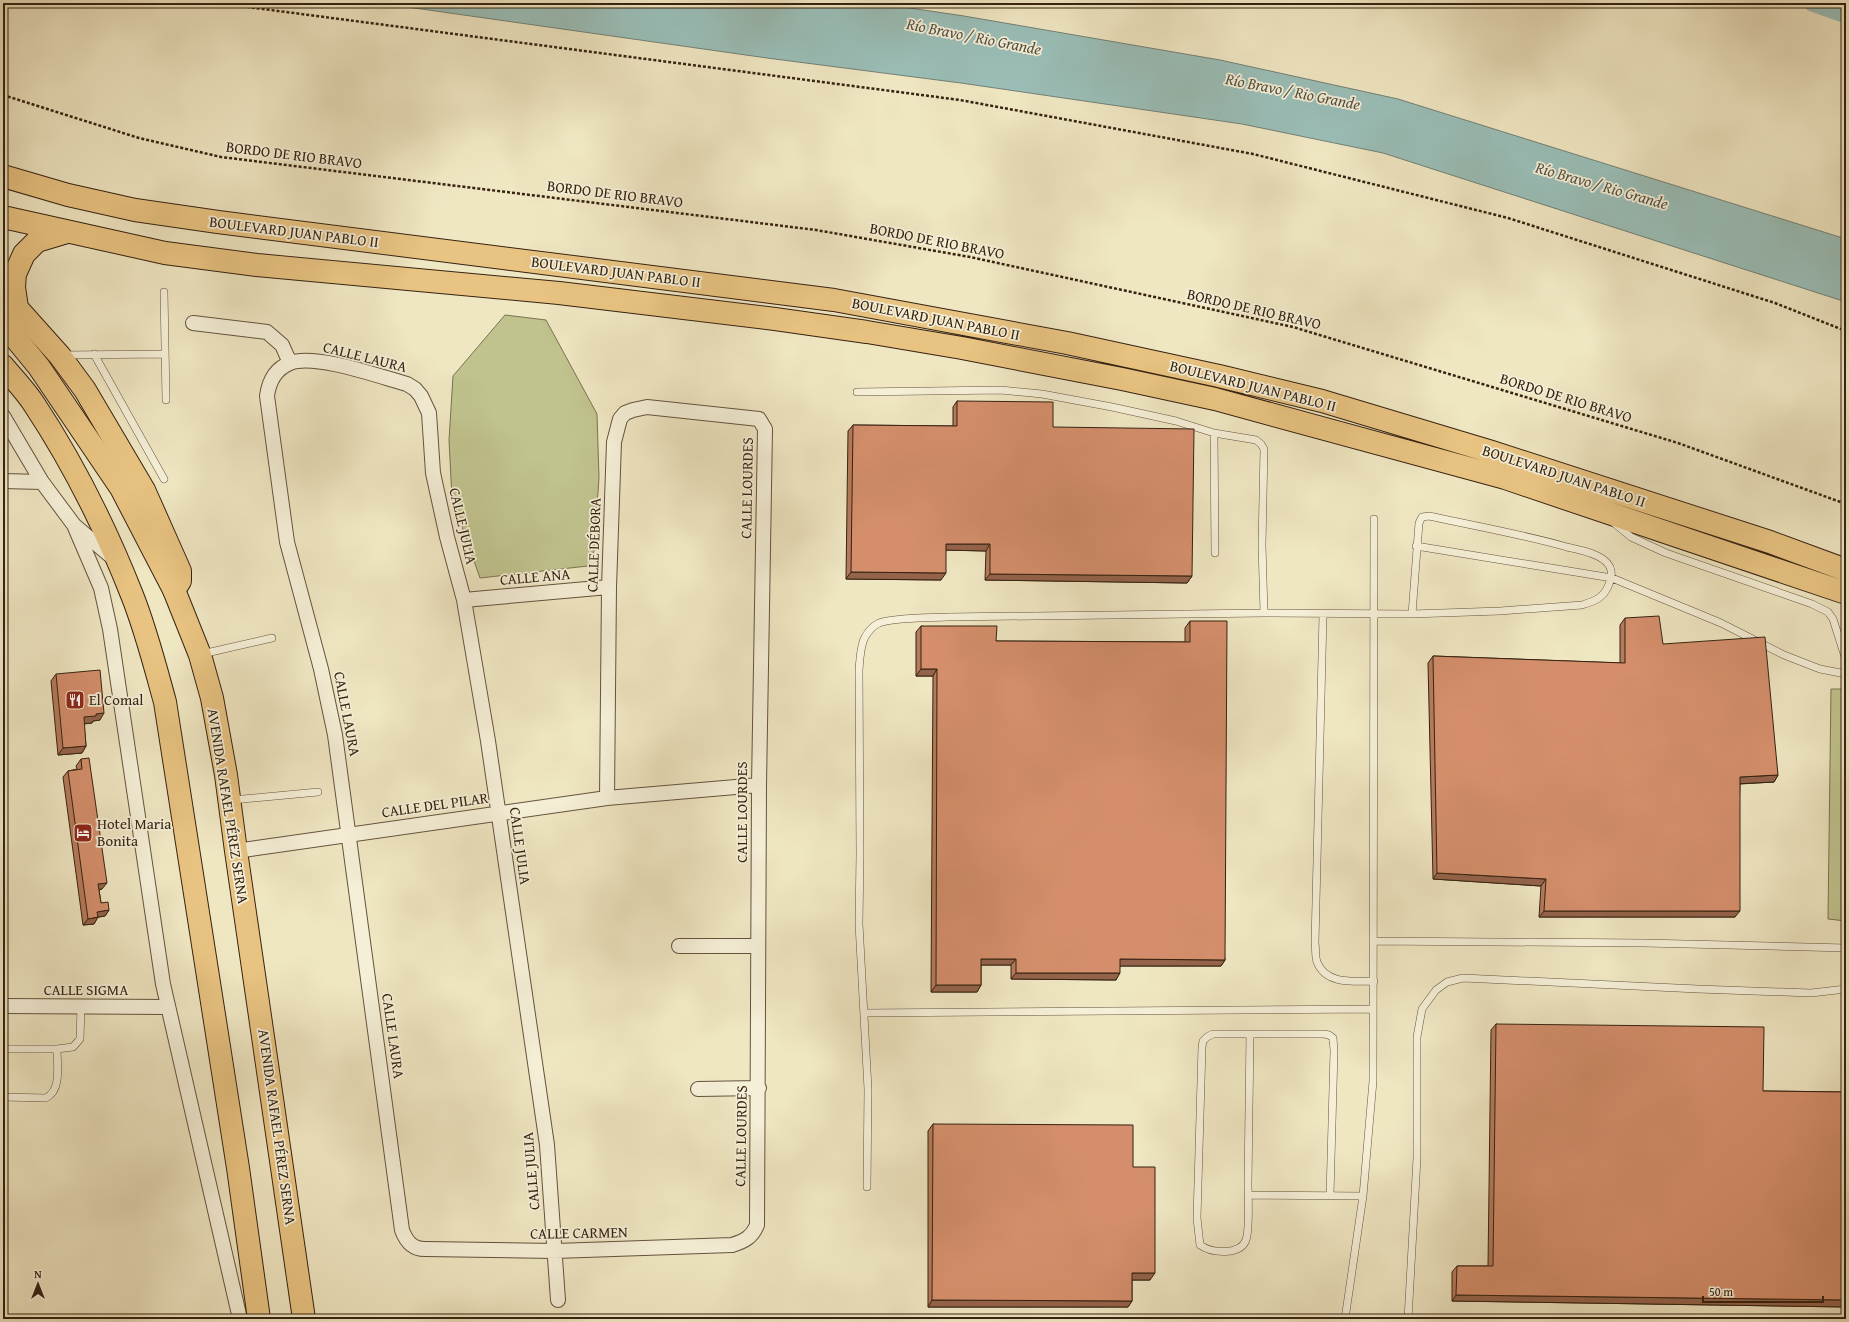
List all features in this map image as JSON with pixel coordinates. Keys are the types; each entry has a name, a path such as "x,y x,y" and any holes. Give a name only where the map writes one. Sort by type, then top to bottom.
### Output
{"main road":[{"name":"BOULEVARD JUAN PABLO II","path":"3,176 68,195 135,210 218,222 834,300 1067,343 1219,376 1322,401 1492,452 1770,542 1846,570"},
{"name":"BOULEVARD JUAN PABLO II","path":"3,216 164,253 186,256 257,265 559,293 859,331 962,348 1215,399 1505,478 1846,594"},
{"path":"70,231 37,241 24,254 15,274 14,287 8,308 60,356 85,390 144,490 180,571 180,581 174,590"},
{"name":"AVENIDA RAFAEL PÉREZ SERNA","path":"8,308 39,367 121,488 174,590 200,655 212,698 230,800 236,851 304,1319"},
{"path":"3,366 33,402 73,469 117,561 133,596 150,648 167,710 238,1168 259,1319"}],"street":[{"path":"194,323 267,332 282,345 290,363"},
{"name":"CALLE LAURA","path":"402,1230 335,735 322,669 287,542 271,436 267,396 268,387 273,375 290,363 308,360 344,367 408,384 415,389 425,402"},
{"name":"CALLE JULIA","path":"425,402 429,413 434,472 440,505 464,600 498,814 547,1145 558,1300"},
{"name":"CALLE DÉBORA","path":"607,798 609,587 614,442 620,419 625,413 646,407 741,417"},
{"path":"3,416 42,482 74,525 117,561"},
{"name":"CALLE LOURDES","path":"741,417 759,419 765,429 759,785 759,1088 757,1225"},
{"path":"3,481 42,482"},
{"path":"74,525 101,588 110,629 163,984 240,1319"},
{"name":"CALLE ANA","path":"464,600 609,587"},
{"name":"CALLE DEL PILAR","path":"236,851 607,798 759,785"},
{"path":"679,946 758,946"},
{"name":"CALLE SIGMA","path":"3,1006 168,1007"},
{"path":"698,1089 759,1088"},
{"name":"CALLE CARMEN","path":"402,1230 410,1244 420,1249 555,1251 732,1245 748,1239 755,1232 757,1225"}],"lane":[{"path":"164,292 166,400"},
{"path":"60,356 94,354 165,354"},
{"path":"94,354 164,479"},
{"path":"857,392 1000,390 1042,394 1112,407 1176,421 1214,433 1256,440 1264,449 1262,545 1264,614"},
{"path":"1214,433 1215,553"},
{"path":"1595,508 1631,537 1666,553 1812,604 1828,612 1833,619 1846,660"},
{"path":"867,1187 868,1089 859,924 859,670 860,653 864,639 870,630 878,623 948,617 1264,614 1373,615 1412,614 1500,611 1582,605 1602,597 1612,578 1611,568 1603,558 1590,553 1549,542 1429,516 1422,517 1419,523 1416,546 1412,614"},
{"path":"1345,1319 1363,1196 1373,1081 1374,519"},
{"path":"1416,546 1612,578 1721,623 1784,655 1820,669 1846,674"},
{"path":"1323,615 1315,943 1317,962 1324,974 1334,979 1346,981 1374,981"},
{"path":"200,655 272,638"},
{"path":"230,800 318,792"},
{"path":"1373,941 1652,943 1846,948"},
{"path":"1408,1319 1417,1158 1417,1037 1422,1009 1436,990 1447,982 1463,978 1811,993 1846,989"},
{"path":"3,1049 57,1049 73,1047 80,1039 81,1007"},
{"path":"865,1013 1373,1009"},
{"path":"1250,1034 1246,1241 1241,1247 1235,1250 1217,1251 1205,1249 1200,1245 1197,1218 1202,1047 1203,1041 1213,1034 1250,1034 1324,1034 1333,1038 1334,1051 1330,1195"},
{"path":"3,1097 46,1098 51,1095 56,1090 57,1049"},
{"path":"1248,1195 1363,1196"}],"path":[{"path":"218,3 960,100 1253,154 1508,218 1775,303 1846,331"},
{"name":"BORDO DE RIO BRAVO","path":"3,95 139,138 221,157 816,230 970,257 1293,327 1678,443 1846,504"}],"green space":[{"path":"505,315 546,320 597,414 599,478 594,551 588,566 480,578 452,498 449,440 453,376"},
{"path":"1831,689 1846,689 1846,921 1828,919"}],"water":[{"name":"Río Bravo / Rio Grande","path":"379,3 876,3 964,16 1220,60 1398,99 1846,239 1846,302 1383,153 1242,124 961,83 767,58"}],"building":[{"path":"957,401 1053,402 1053,427 1194,429 1192,576 990,574 990,544 946,544 946,573 851,572 853,425 957,426"},
{"path":"1659,616 1663,644 1765,637 1778,775 1740,777 1740,911 1544,911 1546,879 1437,873 1433,656 1625,663 1625,618"},
{"path":"1190,621 1227,621 1225,960 1120,959 1120,973 1016,973 1016,959 981,959 981,985 936,985 937,669 921,669 921,626 997,626 996,641 1190,642"},
{"name":"El Comal","path":"100,670 104,713 96,714 96,716 84,717 86,746 63,748 56,674"},
{"name":"Hotel Maria Bonita","path":"89,758 107,883 98,884 101,903 108,902 109,910 97,912 98,917 88,919 68,771 82,769 81,759"},
{"path":"1496,1024 1764,1027 1763,1091 1846,1092 1846,1300 1456,1295 1457,1266 1493,1266"},
{"path":"933,1124 1133,1125 1133,1167 1155,1167 1155,1273 1132,1273 1132,1301 932,1300"}],"waterway":[{"path":"1812,3 1846,15"}],"place":[{"name":"El Comal","path":"75,700"},
{"name":"Hotel Maria Bonita","path":"83,833"}]}
